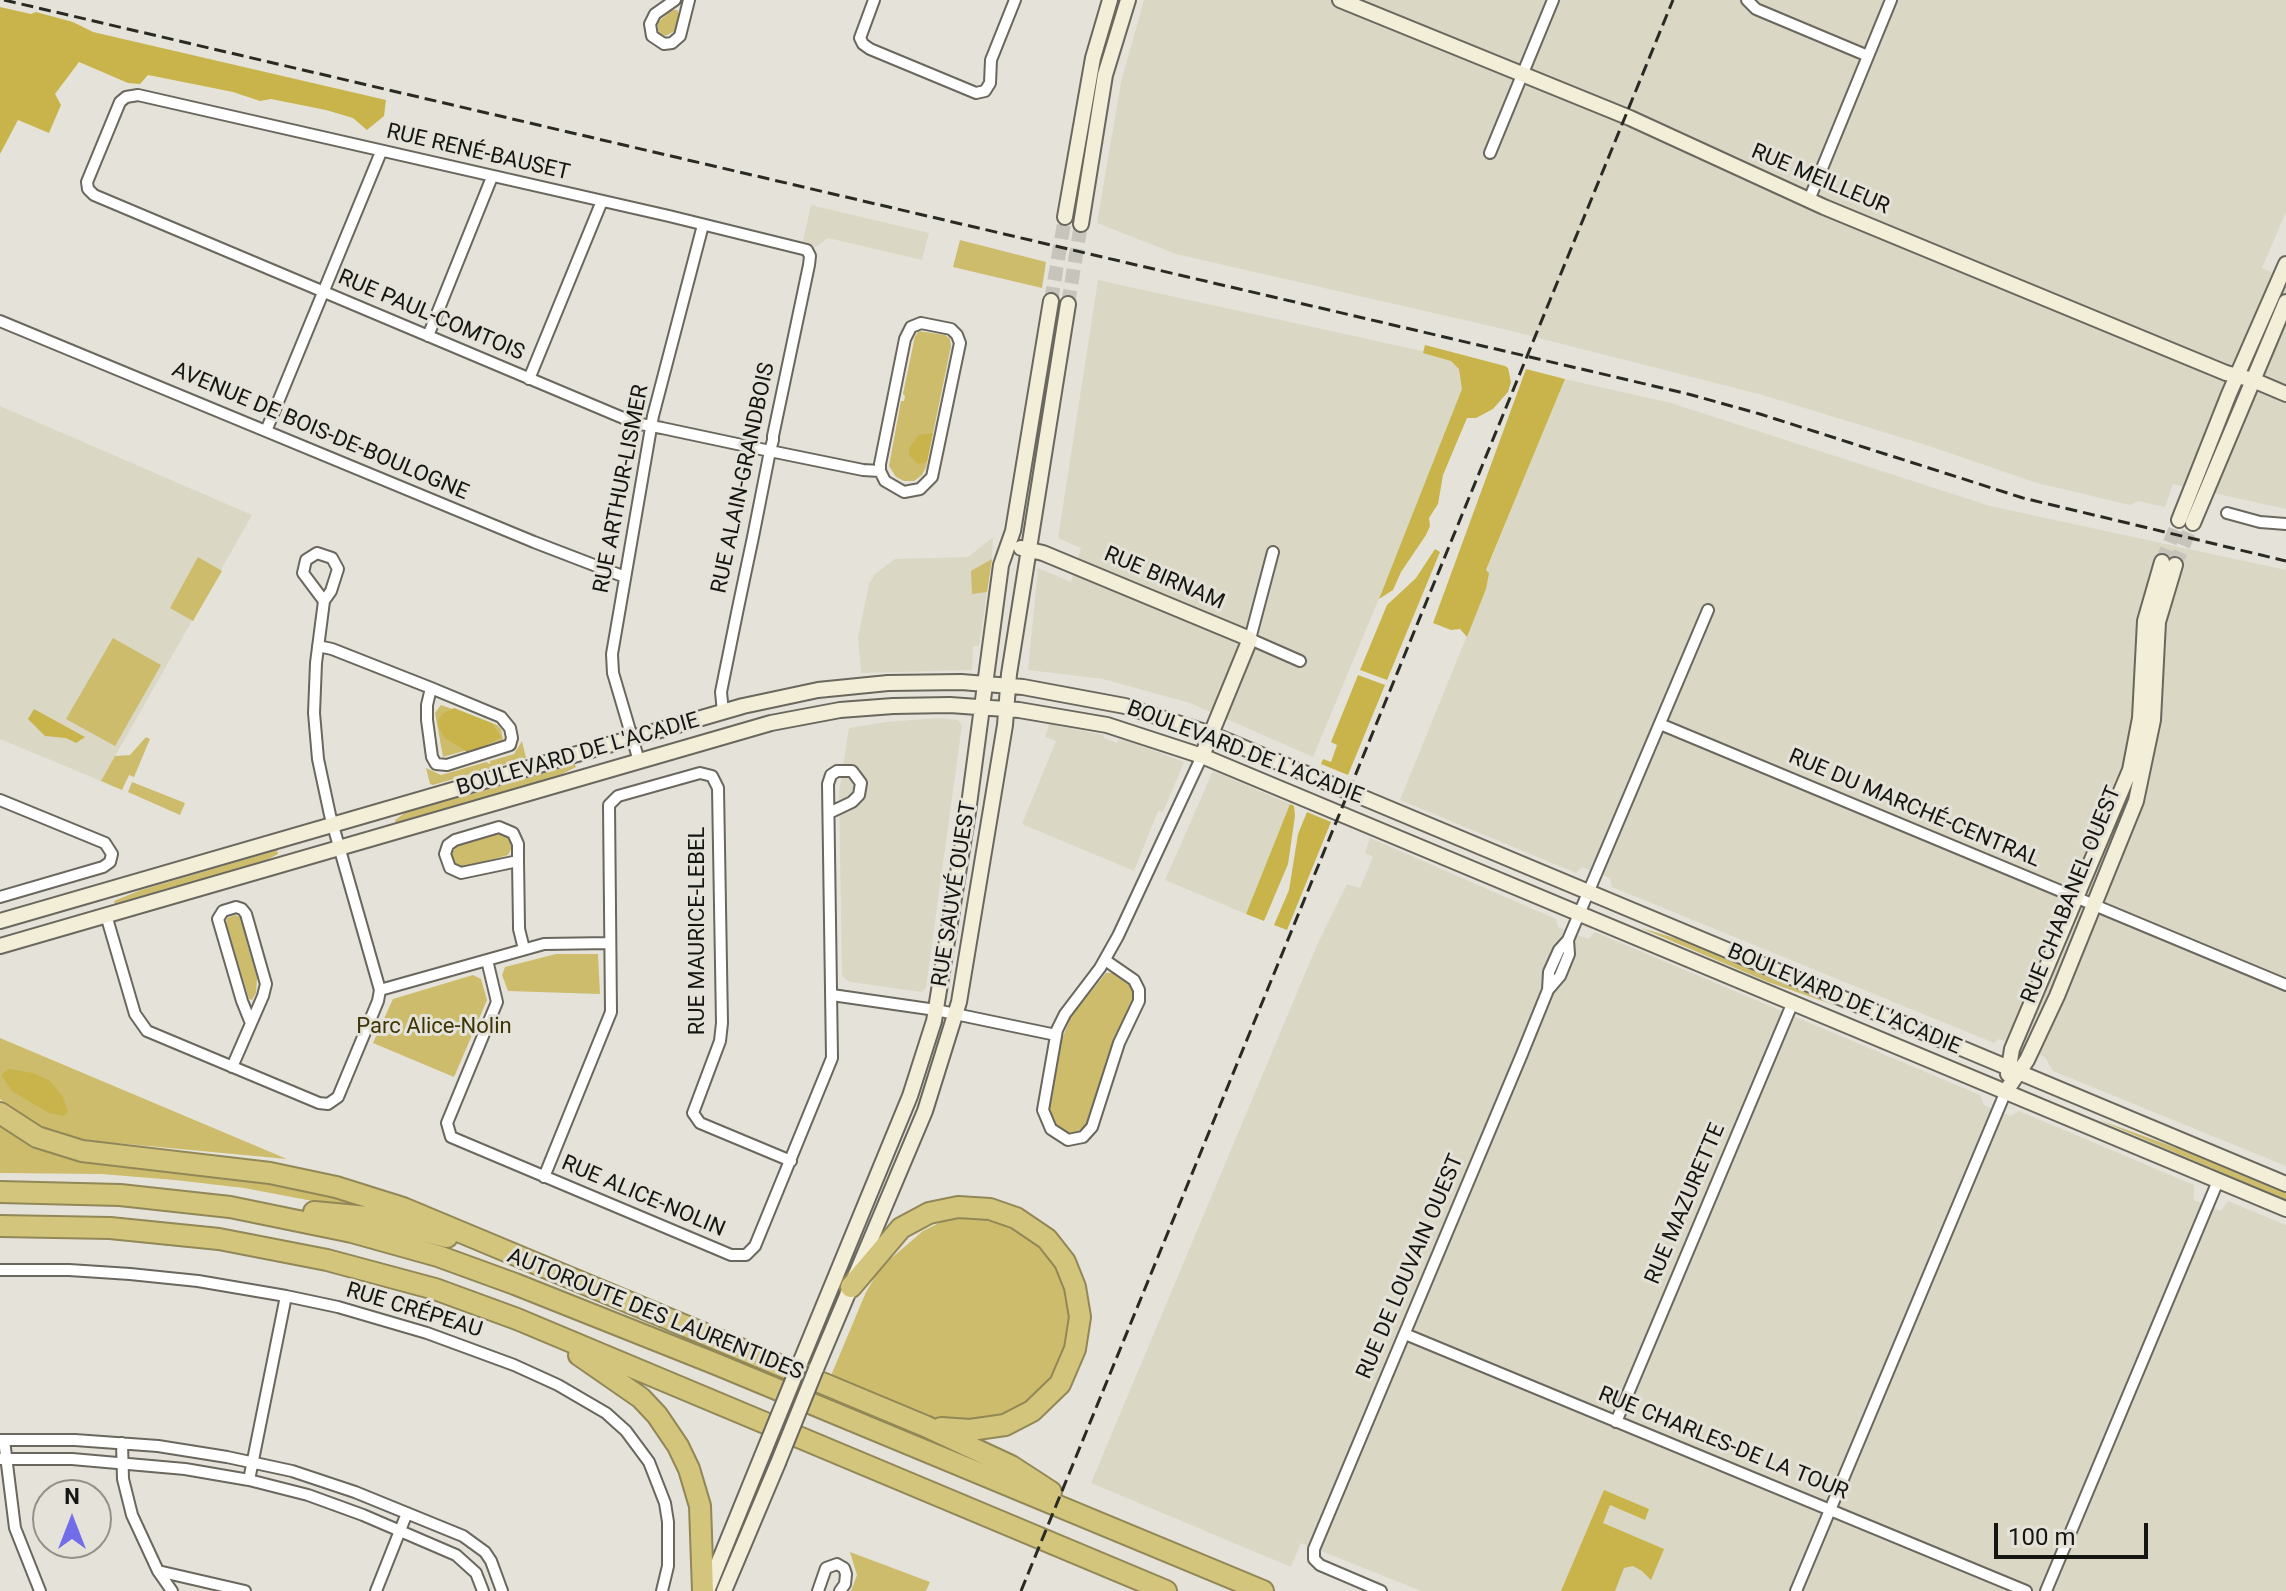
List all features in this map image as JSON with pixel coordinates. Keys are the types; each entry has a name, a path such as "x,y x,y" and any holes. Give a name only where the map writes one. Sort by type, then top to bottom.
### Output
{"highway":[{"path":"0,1113 30,1134 82,1151 257,1170 345,1189 426,1217 925,1426 1011,1466 1091,1519"},
{"name":"AUTOROUTE DES LAURENTIDES","path":"0,1192 85,1193 178,1201 306,1221 391,1242 466,1266 730,1370 1263,1591"},
{"path":"178,1201 368,1217 497,1249"},
{"path":"851,1287 901,1228 929,1213 958,1207 990,1209 1024,1222 1047,1239 1069,1270 1078,1297 1078,1338 1068,1369 1049,1397 1026,1415 996,1427 962,1430 925,1426"},
{"path":"0,1226 121,1228 194,1235 263,1246 412,1282 535,1327 1166,1591"},
{"path":"535,1327 631,1390 657,1415 671,1435 689,1469 700,1506 705,1591"}],"main road":[{"path":"1065,217 1093,58 1110,0"},
{"path":"1081,224 1105,75 1128,0"},
{"name":"RUE MEILLEUR","path":"1340,0 1651,127 1809,200 2286,394"},
{"path":"2246,379 2286,264"},
{"name":"RUE SAUVÉ OUEST","path":"705,1591 910,1096 936,1010 968,812 1001,565 1009,546 1051,301"},
{"path":"2186,521 2219,417 2246,379 2286,302"},
{"name":"RUE SAUVÉ OUEST","path":"724,1591 925,1111 961,994 1068,304"},
{"name":"RUE BIRNAM","path":"1009,546 1029,549 1250,639"},
{"name":"RUE CHABANEL OUEST","path":"2006,1091 2014,1070 2052,1006 2142,782 2154,710 2157,630 2169,564 2145,621 2141,707 2133,759 2012,1049 2014,1070"},
{"path":"1202,756 1250,639"},
{"name":"BOULEVARD DE L'ACADIE","path":"0,921 723,712 798,694 907,682 1008,685 1103,700 1211,734 2286,1184"},
{"name":"BOULEVARD DE L'ACADIE","path":"0,946 730,734 816,714 902,705 1006,708 1107,725 1202,756 2286,1209"}],"street":[{"path":"675,0 650,21 652,36 664,44 674,42 682,33 689,0"},
{"path":"874,0 860,38 863,44 976,93 985,91 990,83 991,60 1015,0"},
{"path":"1490,153 1553,0"},
{"path":"1747,0 1756,9 1868,56"},
{"path":"1809,200 1891,0"},
{"name":"RUE RENÉ-BAUSET","path":"138,95 796,246 808,252"},
{"name":"RUE PAUL-COMTOIS","path":"138,95 126,97 120,102 87,182 90,192 635,423 880,471"},
{"path":"266,431 381,152"},
{"path":"428,336 492,177"},
{"path":"529,379 602,201"},
{"name":"RUE ARTHUR-LISMER","path":"639,761 612,664 651,427 703,225"},
{"name":"RUE ALAIN-GRANDBOIS","path":"723,712 721,692 810,260 808,252"},
{"name":"AVENUE DE BOIS-DE-BOULOGNE","path":"0,321 625,577"},
{"path":"921,323 951,329 959,337 960,346 931,479 920,489 904,492 888,484 880,471 909,329 921,323"},
{"path":"2227,513 2260,522 2286,524"},
{"path":"1250,639 1273,552"},
{"path":"106,915 141,1025 152,1033 319,1103 333,1102 340,1094 380,990 321,778 315,736 314,691 324,601 331,591 338,569 332,558 317,553 306,560 303,573 324,601"},
{"name":"RUE DE LOUVAIN OUEST","path":"1381,1591 1324,1567 1314,1559 1313,1552 1548,990 1549,972 1559,950 1568,940 1708,610"},
{"name":"RUE BIRNAM","path":"1250,639 1300,661"},
{"path":"318,646 332,649 431,688 504,719 510,728 510,745 447,765 436,764 432,757 426,712 431,688"},
{"name":"RUE DU MARCHÉ-CENTRAL","path":"1660,724 2286,985"},
{"path":"1105,960 1134,980 1140,994 1138,1005 1119,1043 1089,1132 1073,1140 1062,1138 1047,1122 1043,1105 1056,1035 1065,1014 1105,960 1202,756"},
{"name":"RUE MAURICE-LEBEL","path":"610,943 610,803 618,796 698,774 705,773 714,778 718,791 722,1029 693,1113 700,1123 791,1161"},
{"path":"0,800 105,843 112,854 110,862 103,867 0,897"},
{"name":"RUE ALICE-NOLIN","path":"487,960 497,994 496,1005 447,1130 457,1141 741,1257 753,1249 832,1058 829,813"},
{"path":"518,861 461,873 450,868 445,854 453,841 502,827 511,831 516,838 518,861 519,929 524,949"},
{"path":"232,1067 263,996 266,980 246,912 236,907 223,911 218,919 250,1021"},
{"path":"380,990 558,942 610,943 610,1018 544,1177"},
{"path":"832,995 955,1013 1056,1035"},
{"name":"RUE MAZURETTE","path":"1616,1422 1793,1002"},
{"name":"RUE CHABANEL OUEST","path":"1796,1591 2006,1091"},
{"path":"2046,1591 2218,1181"},
{"name":"RUE CRÉPEAU","path":"0,1270 130,1274 198,1281 286,1296 373,1317 473,1349 558,1385 606,1413 640,1447 649,1462 662,1492 669,1541 668,1566 662,1591"},
{"path":"249,1480 286,1296"},
{"name":"RUE CHARLES-DE LA TOUR","path":"1405,1334 2026,1591"},
{"path":"40,1591 15,1528 2,1440 75,1440 198,1452 253,1462 329,1483 463,1536 485,1552 496,1569 502,1591"},
{"path":"122,1443 126,1498 138,1531 172,1591"},
{"path":"4,1458 122,1462 249,1480 335,1504 456,1555 476,1573 483,1591"},
{"path":"376,1591 407,1513"},
{"path":"818,1591 826,1568 837,1564 844,1568 846,1574 840,1591"},
{"path":"158,1571 245,1591"}],"shaded area":[{"path":"1144,0 2286,0 2286,212 2262,268 2286,279 2286,509 2173,484 2165,507 2138,501 2130,505 2037,483 1759,394 1499,328 1176,254 1097,223 1121,82"},
{"path":"0,7 31,14 36,12 73,22 93,32 386,100 384,116 367,130 353,118 326,110 271,99 260,101 233,92 148,75 140,84 128,83 79,62 55,94 61,105 49,133 18,120 0,154"},
{"path":"811,205 929,233 922,260 828,238 816,247 803,241"},
{"path":"1098,280 1477,363 1313,757 1190,703 1103,679 1028,670 1038,568 1071,582 1081,548 1058,538"},
{"path":"1425,345 1505,366 1511,382 1508,392 1493,409 1476,418 1467,418 1443,475 1438,504 1429,518 1426,535 1401,572 1393,590 1379,599 1462,389 1459,369 1451,361 1423,353"},
{"path":"1526,369 1565,379 1486,570 1489,573 1486,589 1467,637 1460,629 1451,630 1433,623"},
{"path":"1565,379 1671,403 1990,506 2286,570 2286,1166 2053,1071 2045,1057 1999,1039 1994,1043 1612,887 1610,878 1582,867 1576,873 1400,800 1486,589 1486,571"},
{"path":"0,406 252,515 101,781 0,739"},
{"path":"933,433 927,462 918,464 909,455 910,447 919,435"},
{"path":"993,537 979,646 973,646 972,670 861,673 858,637 869,584 875,574 895,559 968,557"},
{"path":"1435,549 1440,552 1387,680 1360,670 1387,605 1416,578"},
{"path":"1358,675 1385,685 1348,775 1321,764 1323,759 1331,762 1337,745 1331,742"},
{"path":"454,708 492,723 501,737 467,752 445,738 440,730 438,721 442,714"},
{"path":"34,709 85,737 76,743 66,738 45,736 28,719"},
{"path":"938,718 958,720 962,725 926,988 921,992 850,982 842,976 839,792 849,728"},
{"path":"1049,724 1104,735 1104,738 1117,743 1119,739 1134,743 1184,762 1163,812 1158,811 1134,871 1022,824 1056,741 1045,737"},
{"path":"1213,771 1290,804 1246,914 1165,880"},
{"path":"1290,804 1294,806 1295,816 1288,864 1264,921 1246,914"},
{"path":"1307,812 1331,822 1287,930 1274,925 1289,890 1298,834"},
{"path":"1370,838 1556,919 1558,927 1588,939 1595,932 1980,1095 1984,1105 2010,1116 2019,1111 2194,1185 2194,1200 2221,1211 2228,1201 2286,1225 2286,1591 1421,1591 1301,1543 1291,1567 1091,1483 1317,945 1347,884 1360,888 1373,857 1365,853"},
{"path":"9,1069 33,1073 50,1081 63,1097 68,1112 64,1116 49,1113 12,1091 2,1076"},
{"path":"1604,1490 1649,1509 1645,1520 1610,1505 1603,1523 1664,1549 1651,1580 1633,1566 1624,1568 1615,1591 1561,1591"}],"green space":[{"path":"672,10 677,10 680,15 675,31 665,36 659,33 657,23"},
{"path":"960,240 1046,262 1042,288 953,267"},
{"path":"919,331 945,335 950,339 951,346 926,467 914,481 904,481 896,477 889,466 915,336"},
{"path":"198,557 222,571 193,621 170,608"},
{"path":"992,559 987,592 972,594 971,571"},
{"path":"113,638 161,665 115,746 66,719"},
{"path":"441,705 497,725 503,740 443,757 435,713"},
{"path":"146,737 150,739 134,777 129,775 122,790 101,781 115,756 130,755"},
{"path":"522,741 526,758 430,784 426,768 441,775 486,762 490,764 490,761 514,754"},
{"path":"575,764 576,767 558,776 396,823 395,820 405,813"},
{"path":"132,782 185,803 180,815 128,792"},
{"path":"501,833 511,841 508,855 463,868 454,863 452,853 458,845"},
{"path":"277,850 278,854 265,861 115,904 114,901 141,890"},
{"path":"240,917 257,978 252,1000 249,999 226,923 227,918"},
{"path":"1641,928 1682,940 1837,1006 1768,982"},
{"name":"Parc Alice-Nolin","path":"556,954 598,954 600,994 508,991 502,975 505,967"},
{"path":"1106,973 1116,973 1130,984 1135,992 1134,1002 1109,1052 1087,1124 1077,1132 1068,1133 1055,1125 1048,1106 1060,1044 1072,1014"},
{"name":"Parc Alice-Nolin","path":"473,975 481,979 487,1000 454,1077 373,1043 393,999"},
{"path":"0,1038 287,1159 73,1139 48,1131 19,1115 0,1099"},
{"path":"2099,1120 2188,1152 2286,1193 2286,1200"},
{"path":"0,1123 315,1186 392,1216 244,1188 175,1180 101,1174 0,1173"},
{"path":"964,1217 992,1218 1016,1225 1067,1270 1072,1343 1053,1384 1005,1418 966,1424 938,1420 830,1378 866,1292 881,1267 923,1231 943,1221"},
{"path":"850,1552 930,1582 926,1591 851,1591 857,1575"}],"tunnel":[{"path":"1051,301 1065,217"},
{"path":"1068,304 1081,224"},
{"path":"2162,562 2179,520"},
{"path":"2175,565 2193,523"}],"railway":[{"path":"4,0 1688,394 2023,498 2286,561"},
{"path":"1021,1591 1673,0"}]}
